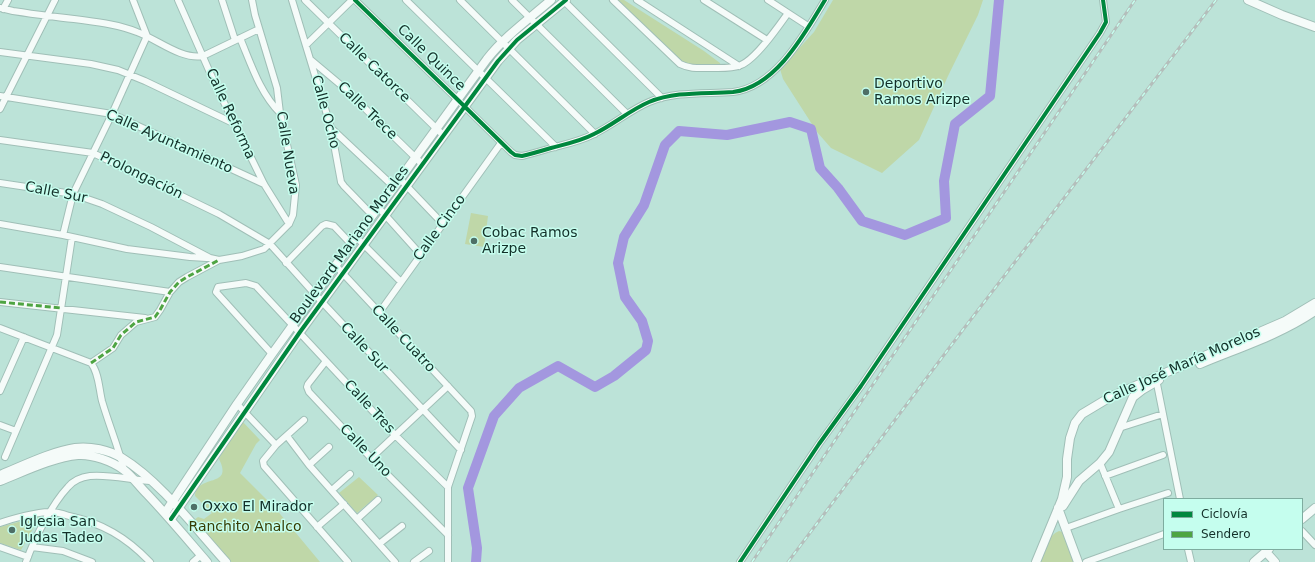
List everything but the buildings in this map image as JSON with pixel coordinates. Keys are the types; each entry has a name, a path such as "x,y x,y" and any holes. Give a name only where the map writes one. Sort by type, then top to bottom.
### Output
{"street":[{"path":"8,0 2,8 47,16 108,23 136,31 181,53 196,57 203,56 259,29"},
{"path":"0,109 3,96 27,56 55,0"},
{"path":"63,235 73,194 112,114 147,36 133,0"},
{"name":"Calle Reforma","path":"178,0 264,184 289,224"},
{"path":"222,0 238,39 264,93 272,106 280,113"},
{"name":"Calle Ocho","path":"292,0 331,128 341,182 372,215"},
{"name":"Calle Catorce","path":"305,0 440,132"},
{"path":"306,45 352,0"},
{"name":"Calle Quince","path":"355,0 501,143 518,156 556,147 595,134 640,106 662,98 699,93 735,92 758,84 782,63 825,0"},
{"path":"406,0 556,147"},
{"path":"460,0 595,134"},
{"path":"512,0 627,114"},
{"name":"Boulevard Mariano Morales","path":"168,516 300,332 386,216 422,164 458,100 479,71 502,41 551,0"},
{"path":"564,0 662,98"},
{"name":"Boulevard Mariano Morales","path":"175,506 237,404 353,240 415,157 465,107 509,48 564,0"},
{"path":"614,0 680,64 691,68 739,66 749,60 788,13"},
{"path":"637,0 739,66"},
{"path":"704,0 767,40"},
{"path":"768,0 808,26"},
{"path":"740,562 1100,33 1106,22 1103,0"},
{"path":"1248,0 1315,28"},
{"name":"Calle Nueva","path":"91,363 112,348 121,335 136,322 158,315 170,292 187,276 219,260 257,252 270,244 289,224 293,215 296,185 280,113 277,88 259,29 254,1"},
{"path":"1282,15 1291,21 1315,32"},
{"path":"0,52 106,67 130,75 235,124"},
{"name":"Calle Trece","path":"311,60 342,86 422,164"},
{"name":"Calle Ayuntamiento","path":"3,96 112,114 264,184"},
{"path":"331,128 394,187"},
{"name":"Prolongación","path":"0,140 93,153 219,214 270,244"},
{"name":"Calle Cinco","path":"379,313 501,143"},
{"path":"400,179 443,224"},
{"name":"Calle Sur","path":"0,183 73,194 102,204 151,227 210,258 219,260"},
{"path":"378,207 421,255"},
{"path":"0,224 63,235 127,249 210,258"},
{"path":"286,263 322,226 326,224 334,226 353,240 364,245 401,282"},
{"path":"5,457 57,335 72,237"},
{"name":"Calle Sur","path":"270,244 315,295 461,450"},
{"name":"Calle Cuatro","path":"336,266 471,411 472,416 461,450"},
{"path":"0,267 170,292"},
{"name":"Calle Tres","path":"272,354 216,292 218,287 246,283 256,286 395,435 448,487"},
{"path":"0,302 149,319"},
{"name":"Calle José María Morelos","path":"1036,562 1058,513 1079,481 1100,463 1109,452 1133,397 1156,379 1285,321 1315,303"},
{"name":"Calle José María Morelos","path":"1058,513 1066,482 1070,438 1075,423 1082,414 1098,403 1112,396 1273,334 1315,311"},
{"path":"0,328 91,363 95,370 106,414 124,470"},
{"path":"0,391 24,337"},
{"name":"Calle Uno","path":"326,361 308,384 307,390 370,458 448,535"},
{"path":"1156,379 1180,498"},
{"path":"370,458 448,386"},
{"path":"237,404 276,445"},
{"path":"1119,428 1163,414"},
{"path":"304,420 276,445 263,461 264,466 348,562"},
{"path":"0,425 16,431"},
{"path":"287,436 309,465 395,562"},
{"path":"309,465 329,447"},
{"path":"0,474 62,451 76,448 90,448 105,451 121,457 151,481 226,562"},
{"path":"448,562 448,487 461,450"},
{"path":"0,481 64,457 79,455 98,458 114,464 124,470 134,480 168,516 207,562"},
{"path":"1105,476 1163,455"},
{"path":"1100,463 1119,509"},
{"path":"332,490 350,474"},
{"path":"0,547 27,560 50,511 68,486 78,479 90,476 103,476 151,481"},
{"path":"1066,528 1168,493"},
{"path":"357,519 378,500"},
{"path":"317,527 344,504"},
{"path":"1303,519 1315,508"},
{"path":"0,523 50,511 98,524 119,535 150,562"},
{"path":"1058,513 1066,528 1078,562"},
{"path":"379,544 402,526"},
{"path":"1303,532 1315,546"},
{"path":"1086,562 1163,534"},
{"path":"32,547 63,551 92,562"},
{"path":"414,562 429,550"},
{"path":"1188,550 1191,562"},
{"path":"1254,562 1268,550 1275,562"},
{"path":"193,562 201,555"}],"green space":[{"path":"624,0 704,51 720,63 721,66 683,64 617,1"},
{"name":"Deportivo Ramos Arizpe","path":"833,0 983,0 978,15 919,140 882,173 831,148 817,132 783,79 780,69 814,32"},
{"path":"471,213 488,216 484,247 465,244"},
{"name":"Ranchito Analco","path":"242,421 260,440 256,444 240,473 276,509 320,562 231,562 194,520 198,517 204,519 212,513 195,496 197,489 202,485 219,478 222,474 219,459 223,450"},
{"path":"359,477 378,495 357,513 339,493"},
{"path":"40,516 21,550 0,543 0,527"},
{"path":"1059,531 1063,532 1075,562 1039,562 1049,540"}],"waterway":[{"path":"476,562 477,548 468,488 494,416 519,388 558,366 595,387 614,376 646,350 648,341 642,321 625,297 618,263 624,237 644,205 665,145 679,131 727,135 790,122 811,129 820,168 838,188 862,221 905,235 946,218 944,181 955,124 990,96 999,0"}],"railway":[{"path":"752,562 1135,0"},
{"path":"788,562 962,331 1216,0"}],"marked path":[{"path":"91,363 113,348 121,335 136,322 155,317 170,292 179,282 219,260"},
{"path":"0,302 61,308"}],"cycle path":[{"path":"355,0 511,152 515,155 522,156 589,136 642,105 659,98 691,94 733,92 748,88 763,80 788,56 808,28 825,0"},
{"path":"171,519 300,332 498,61 517,40 566,0"},
{"path":"740,562 1100,33 1106,22 1103,0"}],"place":[{"name":"Deportivo Ramos Arizpe","path":"866,92"},
{"name":"Cobac Ramos Arizpe","path":"474,241"},
{"name":"Oxxo El Mirador","path":"194,507"},
{"name":"Iglesia San Judas Tadeo","path":"12,530"}]}
